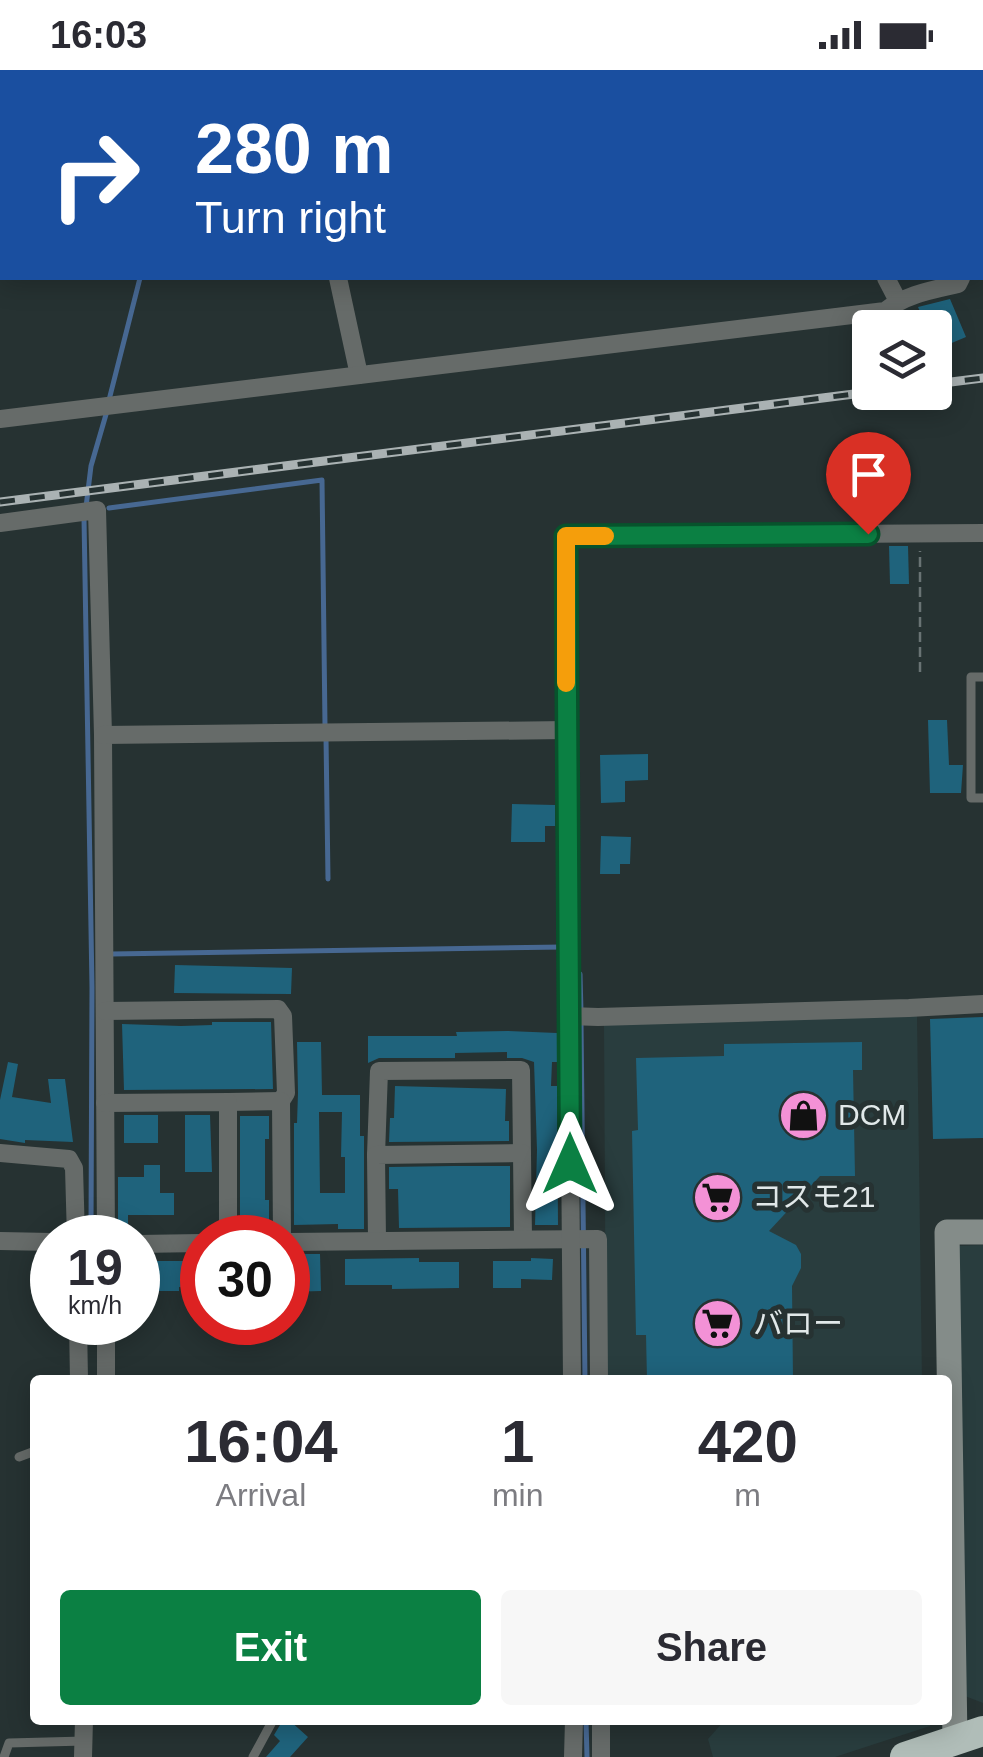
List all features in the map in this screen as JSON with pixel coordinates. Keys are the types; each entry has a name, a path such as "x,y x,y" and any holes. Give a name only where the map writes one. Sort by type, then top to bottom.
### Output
{"highway":[{"path":"904,1757 966,1743"}],"street":[{"path":"338,280 359,375"},
{"path":"887,280 898,301"},
{"path":"0,419 885,311 898,301 958,284 960,280"},
{"path":"0,523 97,510 104,735 106,1215"},
{"path":"572,1375 566,536 983,533"},
{"path":"104,735 567,730"},
{"path":"570,1016 983,1004"},
{"path":"105,1011 278,1009 283,1016 286,1094 281,1101 284,1215"},
{"path":"377,1240 379,1071 521,1070 523,1239"},
{"path":"106,1103 281,1101"},
{"path":"228,1102 228,1215"},
{"path":"0,1153 69,1158 74,1168 75,1215"},
{"path":"376,1156 522,1153"},
{"path":"966,1743 947,1232 983,1232"},
{"path":"310,1240 598,1238 599,1375"},
{"path":"0,1241 30,1242"},
{"path":"78,1345 79,1375"},
{"path":"106,1345 106,1375"},
{"path":"573,1757 574,1725"},
{"path":"601,1757 603,1725"}],"lane":[{"path":"983,677 971,677 971,798 983,798"},
{"path":"19,1457 30,1452"},
{"path":"254,1757 270,1725"},
{"path":"4,1757 9,1743 84,1749"}],"path":[{"path":"920,534 920,672"}],"shaded area":[{"path":"917,1016 922,1375 606,1375 604,1023"},
{"path":"983,1245 983,1703 965,1696 957,1246"},
{"path":"721,1725 930,1725 835,1757 713,1757 708,1739"}],"building":[{"path":"950,299 966,337 952,343 952,310 918,307"},
{"path":"889,546 908,546 909,584 890,584"},
{"path":"928,720 947,720 949,765 963,765 961,793 930,793"},
{"path":"648,754 648,780 625,781 625,802 601,803 600,755"},
{"path":"512,804 555,805 555,826 545,826 545,842 511,842"},
{"path":"601,836 631,837 630,864 620,864 620,874 600,874"},
{"path":"175,965 292,968 291,994 174,993"},
{"path":"983,1017 983,1138 933,1139 930,1019"},
{"path":"271,1022 273,1089 124,1090 122,1024 181,1026"},
{"path":"456,1032 557,1033 557,1062 552,1062 551,1086 557,1086 558,1225 535,1225 534,1062 507,1058 507,1052 455,1053 455,1058 379,1058 368,1063 368,1036 457,1036"},
{"path":"297,1042 321,1042 322,1095 360,1095 364,1229 310,1225 310,1215 294,1215","holes":["319,1112 342,1112 341,1157 345,1157 345,1193 320,1193"]},
{"name":"コスモ21","path":"862,1042 862,1070 853,1070 855,1176 820,1176 769,1231 796,1245 801,1254 801,1268 792,1286 793,1375 647,1375 646,1335 636,1335 632,1131 638,1130 636,1058 724,1056 724,1044"},
{"path":"8,1062 18,1064 12,1097 51,1103 48,1079 65,1079 73,1142 0,1139 0,1100"},
{"path":"395,1086 506,1089 509,1141 389,1142"},
{"path":"124,1115 158,1115 158,1143 124,1143"},
{"path":"185,1115 210,1115 212,1172 185,1172"},
{"path":"240,1116 269,1116 265,1200 269,1200 269,1215 240,1215"},
{"path":"144,1165 160,1165 160,1193 174,1193 174,1215 118,1215 118,1177 144,1177"},
{"path":"510,1166 510,1227 399,1228 398,1189 389,1189 389,1167"},
{"path":"310,1254 320,1254 321,1291 310,1291"},
{"path":"419,1258 419,1262 459,1262 459,1288 345,1285 345,1259"},
{"path":"553,1259 552,1280 521,1279 521,1288 493,1288 493,1261"},
{"path":"160,1261 180,1261 179,1291 160,1291"},
{"path":"280,1725 295,1725 308,1737 290,1757 266,1757 280,1741 274,1735"}],"waterway":[{"path":"109,400 139,280"},
{"path":"86,507 91,466 107,411"},
{"path":"109,508 322,480 325,726"},
{"path":"84,518 92,987 91,1215"},
{"path":"326,737 328,879"},
{"path":"111,954 563,947"},
{"path":"580,974 581,1012"},
{"path":"581,1023 585,1375"},
{"path":"586,1725 587,1757"}],"railway":[{"path":"952,382 983,378"},
{"path":"0,502 852,394"}],"slow traffic":[{"path":"566,683 566,536 605,536"}],"place":[{"name":"DCM","path":"803,1115"},
{"name":"コスモ21","path":"717,1197"},
{"name":"バロー","path":"718,1324"}],"route":[{"path":"570,1164 566,536 868,534"}]}
